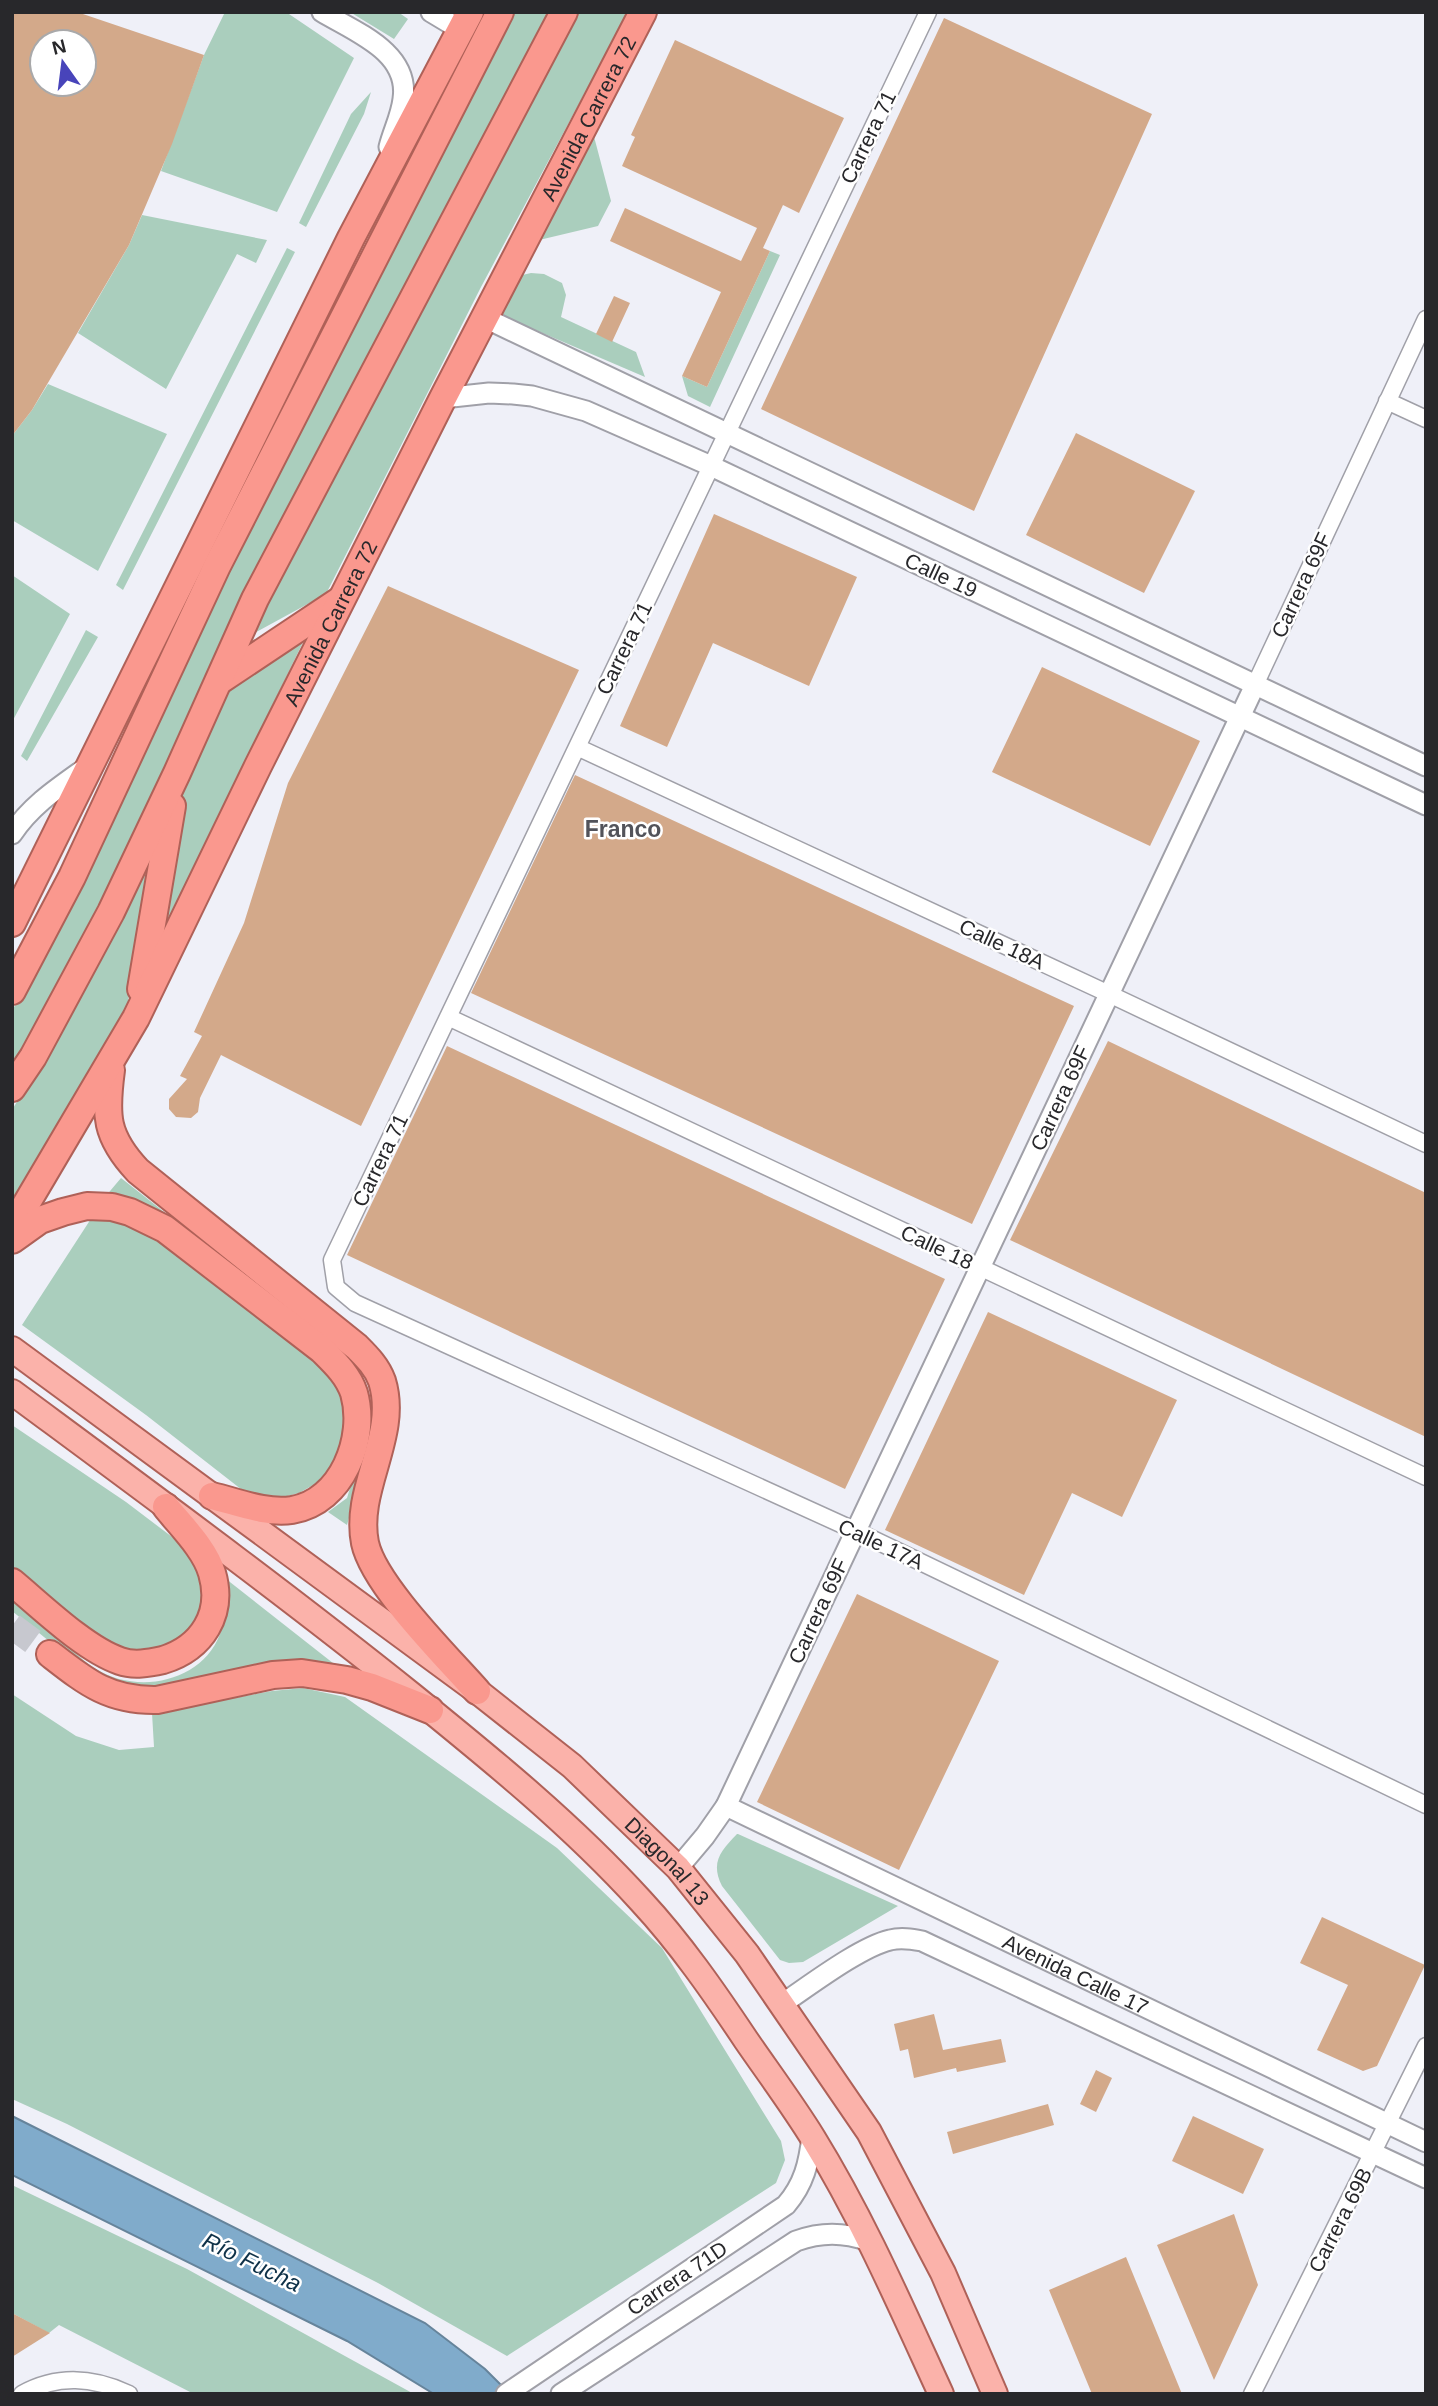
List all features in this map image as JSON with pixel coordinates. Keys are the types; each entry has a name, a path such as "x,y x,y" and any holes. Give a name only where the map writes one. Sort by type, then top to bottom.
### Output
{"highway":[{"path":"12,991 72,877 216,566 500,12"},
{"path":"12,1088 33,1057 111,912 255,599 564,12"},
{"name":"Avenida Carrera 72","path":"12,1228 136,1018 258,766 443,398 643,12"},
{"path":"16,912 351,238 466,21"},
{"path":"410,128 466,79"},
{"path":"163,684 175,593"},
{"path":"219,681 343,599"},
{"path":"136,1018 177,773"},
{"path":"113,1060 107,1100 110,1126 124,1156 138,1171 357,1347 382,1380 385,1410 380,1448 363,1504 365,1544 387,1587 477,1691"},
{"path":"12,1240 40,1220 87,1206 112,1207 130,1212 164,1229 322,1350 343,1370 353,1392 358,1414 356,1436 345,1467 328,1491 313,1502 292,1510 270,1510 212,1496"},
{"path":"12,1582 104,1654 123,1662 147,1664 176,1656 203,1636 213,1617 215,1591 204,1556 160,1502"},
{"path":"50,1654 89,1684 114,1696 137,1701 157,1700 273,1675 302,1673 372,1687 430,1710"}],"main road":[{"name":"Diagonal 13","path":"12,1349 477,1691 572,1766 678,1868 740,1945 869,2132 943,2273 995,2394"},
{"path":"12,1392 352,1647 430,1710 571,1830 643,1902 712,1989 812,2136 869,2241 941,2394"}],"street":[{"path":"322,12 386,52 400,73 403,102 391,141 388,169"},
{"path":"431,12 466,21"},
{"name":"Carrera 71","path":"336,1287 332,1259 928,12"},
{"name":"Calle 19","path":"485,318 1426,766"},
{"name":"Carrera 69F","path":"678,1868 726,1806 1426,318"},
{"name":"Calle 19","path":"443,398 489,393 513,394 563,403 586,411 711,466 1426,805"},
{"path":"1387,401 1426,419"},
{"name":"Calle 18A","path":"577,747 1426,1144"},
{"path":"12,834 37,803 90,764"},
{"name":"Calle 18","path":"448,1017 1426,1477"},
{"name":"Calle 17A","path":"336,1287 355,1303 856,1531 1426,1805"},
{"name":"Avenida Calle 17","path":"726,1806 1426,2142"},
{"name":"Avenida Calle 17","path":"782,2004 867,1949 890,1940 908,1938 922,1941 1426,2178"},
{"name":"Carrera 69B","path":"1252,2394 1426,2046"},
{"name":"Carrera 71D","path":"506,2394 786,2205 806,2174 812,2136"},
{"name":"Carrera 71D","path":"561,2394 796,2241 832,2233 853,2235 869,2241"},
{"path":"22,2394 55,2381 72,2379 111,2385 129,2394"}],"green space":[{"path":"225,12 286,12 354,58 277,212 161,171 204,55"},
{"path":"350,12 398,12 408,19 394,39"},
{"path":"515,12 551,12 423,252 293,507 153,800 12,1068 12,1011 72,899 239,545"},
{"path":"571,12 628,12 481,287 326,594 247,637"},
{"path":"371,92 364,114 306,227 299,223 351,114"},
{"path":"592,129 611,201 598,226 535,241"},
{"path":"142,215 267,240 256,263 237,254 166,389 78,333 129,245"},
{"path":"287,248 295,252 123,590 116,585"},
{"path":"770,251 780,255 710,407 688,396 682,376 707,387"},
{"path":"544,274 562,283 566,295 561,317 636,352 645,377 498,314 518,276"},
{"path":"48,384 167,434 98,571 12,520 12,436"},
{"path":"12,575 70,614 12,722"},
{"path":"86,630 98,637 27,761 21,756"},
{"path":"309,630 167,922 183,775 232,687"},
{"path":"155,840 126,1013 12,1201 12,1110 75,1005"},
{"path":"121,1178 337,1348 355,1368 367,1389 372,1410 372,1432 347,1525 328,1512 347,1498 366,1436 360,1390 105,1197"},
{"path":"96,1211 118,1214 174,1247 324,1368 340,1389 345,1411 346,1442 336,1463 322,1480 299,1493 272,1500 246,1493 146,1415 22,1325"},
{"path":"12,1425 126,1502 184,1546 199,1569 202,1589 200,1615 186,1639 137,1655 114,1648 12,1570"},
{"path":"221,1575 338,1667 133,1690 92,1676 12,1611 12,1601 89,1665 113,1677 149,1682 167,1679 184,1673 199,1663 220,1634 223,1612"},
{"path":"303,1688 345,1697 557,1848 662,1948 781,2141 785,2160 776,2183 507,2356 378,2283 67,2124 12,2099 12,1694 76,1736 119,1750 154,1747 152,1713 272,1691"},
{"path":"737,1834 898,1906 803,1962 789,1963 780,1960 722,1886 719,1878 719,1857"},
{"path":"12,2185 187,2269 414,2394 194,2394 59,2325 49,2333 12,2313"}],"water":[{"name":"Río Fucha","path":"12,2116 425,2323 485,2369 510,2394 434,2394 347,2341 12,2175"}],"building":[{"path":"12,12 77,12 204,55 172,144 129,245 32,410 12,436"},
{"path":"944,18 1152,114 974,511 761,409"},
{"path":"675,40 844,118 799,213 783,205 763,248 770,251 707,387 682,376 721,292 610,241 625,208 741,261 757,228 622,166 635,137 631,135"},
{"path":"614,296 630,303 612,342 596,334"},
{"path":"1076,433 1195,491 1144,593 1026,535"},
{"path":"714,514 857,577 809,686 713,643 667,747 620,726"},
{"path":"388,586 579,670 361,1126 221,1055 200,1098 198,1112 191,1118 176,1117 169,1109 169,1099 187,1079 180,1076 202,1036 194,1032 244,923 288,783"},
{"path":"1042,667 1200,741 1150,846 992,772"},
{"path":"575,775 1074,1006 972,1224 471,993"},
{"path":"1108,1041 1426,1193 1426,1437 1010,1240"},
{"path":"447,1046 945,1279 845,1489 347,1255"},
{"path":"988,1312 1177,1400 1122,1517 1072,1493 1024,1595 885,1530"},
{"path":"857,1594 999,1661 899,1870 757,1802"},
{"path":"1322,1917 1425,1965 1377,2066 1363,2071 1317,2050 1348,1985 1300,1963"},
{"path":"934,2014 943,2050 1001,2039 1006,2062 957,2072 956,2068 914,2078 908,2049 900,2051 894,2024"},
{"path":"1096,2070 1112,2078 1096,2112 1080,2104"},
{"path":"1048,2104 1054,2125 953,2154 947,2132"},
{"path":"1193,2116 1264,2149 1243,2194 1172,2161"},
{"path":"1234,2214 1258,2285 1214,2380 1157,2245"},
{"path":"1126,2257 1182,2394 1092,2394 1049,2290"},
{"path":"12,2313 50,2333 12,2357"}],"tunnel":[{"path":"12,1626 50,1654"}],"district":[{"name":"Franco","path":"623,829"}]}
